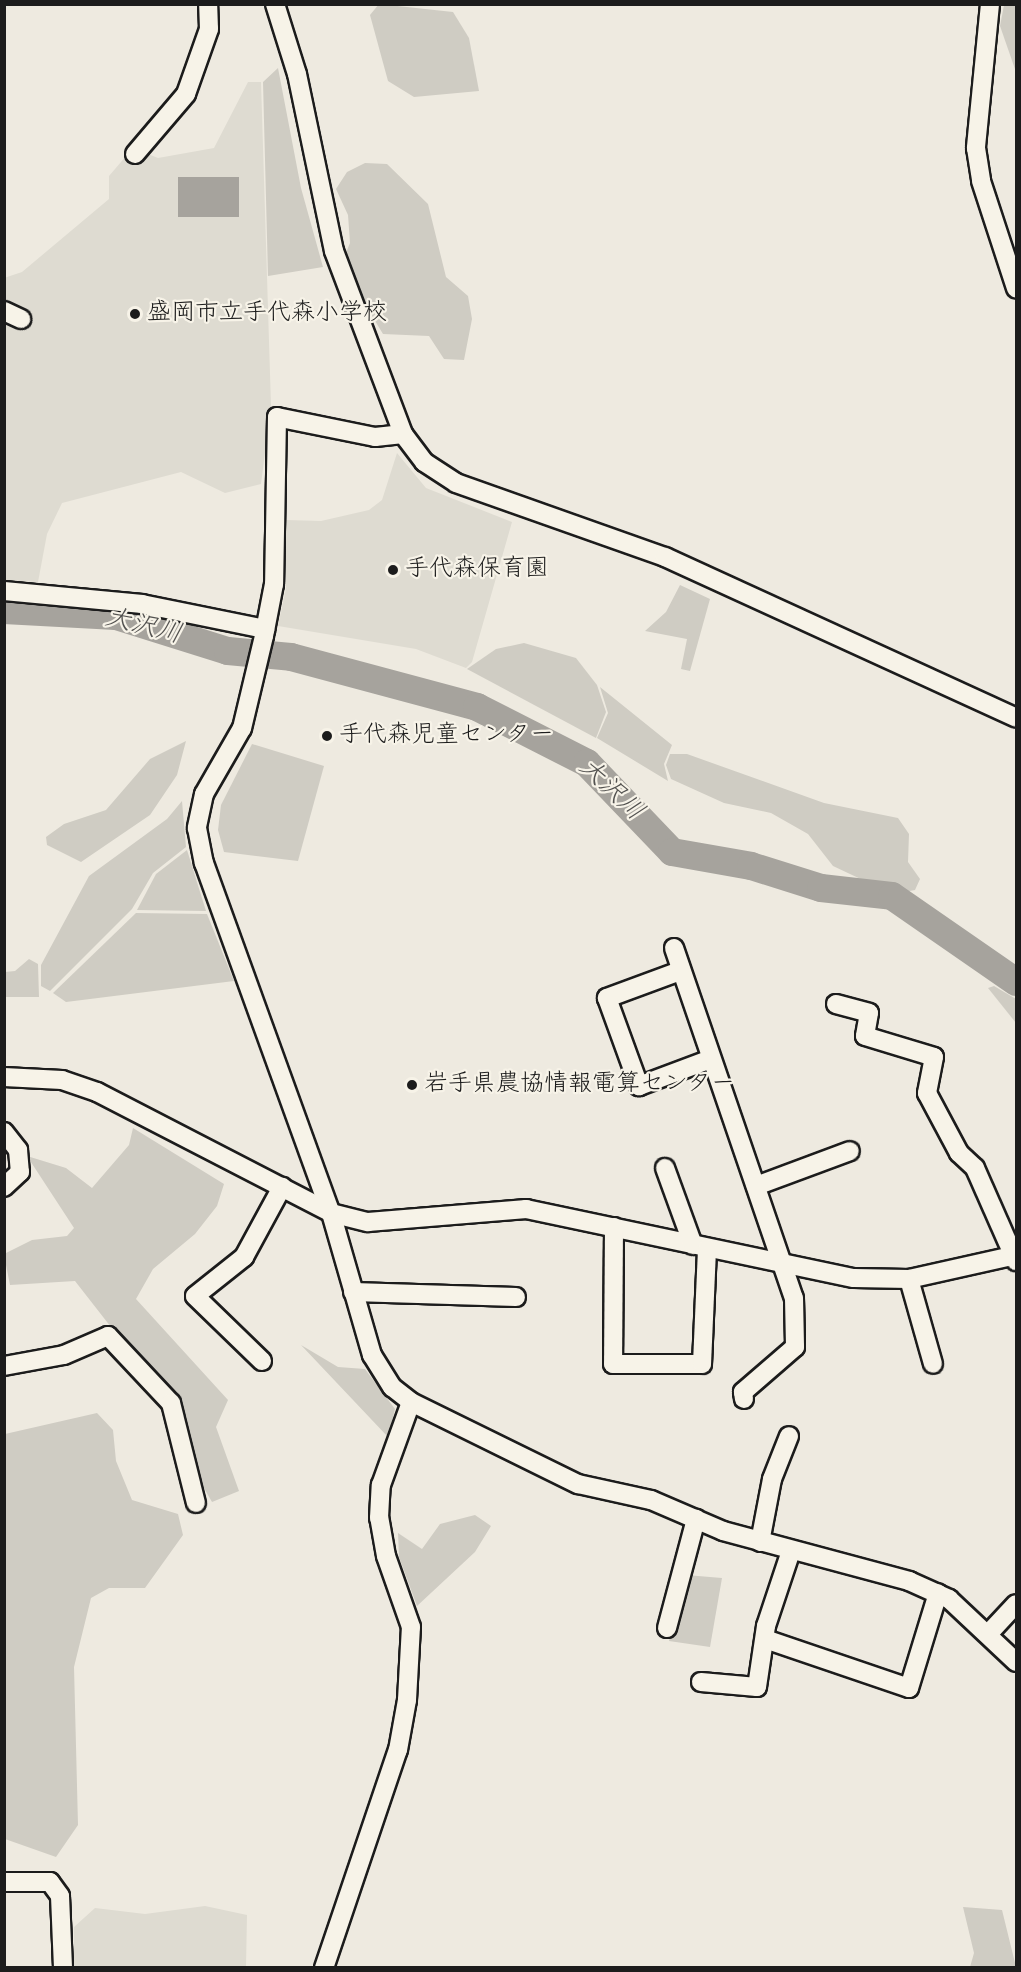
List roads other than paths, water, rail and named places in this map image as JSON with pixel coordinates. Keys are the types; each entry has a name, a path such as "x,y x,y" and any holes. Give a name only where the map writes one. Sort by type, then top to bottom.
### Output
{"street":[{"path":"135,154 186,94 209,29 208,4"},
{"path":"276,4 297,74 333,251 403,434 424,462 456,483 665,557 1017,718"},
{"path":"990,4 976,148 981,181 1017,288"},
{"path":"4,311 21,319"},
{"path":"403,434 375,437 277,417 274,585 242,728 204,794 197,828 204,863 331,1213 372,1355 392,1387 411,1402 578,1484 651,1500 760,1542 791,1551 852,1561 938,1593 990,1632 1017,1662"},
{"path":"4,591 142,604 264,633"},
{"path":"674,948 680,971 785,1266 794,1298 795,1347 743,1392 744,1399"},
{"path":"680,971 607,999 639,1086 711,1059"},
{"path":"4,1077 62,1080 97,1092 331,1213 368,1222 429,1221 526,1209 785,1266 854,1278 909,1279 1016,1257 975,1168 959,1153 927,1093 934,1057 865,1036 869,1013 836,1004"},
{"path":"4,1132 18,1150 20,1172 4,1187"},
{"path":"756,1185 850,1151"},
{"path":"614,1227 613,1364 702,1364 700,1246 665,1168"},
{"path":"262,1360 195,1296 244,1257 282,1186"},
{"path":"909,1279 933,1364"},
{"path":"354,1292 516,1297"},
{"path":"4,1366 64,1355 108,1336 171,1403 196,1503"},
{"path":"324,1968 398,1750 407,1701 411,1627 386,1556 380,1518 381,1485 411,1402"},
{"path":"760,1542 772,1479 789,1436"},
{"path":"667,1628 696,1519"},
{"path":"701,1682 757,1687 765,1639 791,1551"},
{"path":"765,1639 909,1688 938,1593"},
{"path":"990,1632 1017,1604"},
{"path":"4,1882 51,1882 60,1896 63,1968"}],"waterway":[{"name":"大沢川","path":"4,610 116,616 228,651 291,657 477,707 587,763 672,852 751,866 821,888 892,896 1016,982"}],"place":[{"name":"盛岡市立手代森小学校","path":"135,314"},
{"name":"手代森保育園","path":"393,570"},
{"name":"手代森児童センター","path":"327,736"},
{"name":"岩手県農協情報電算センター","path":"412,1085"}]}
